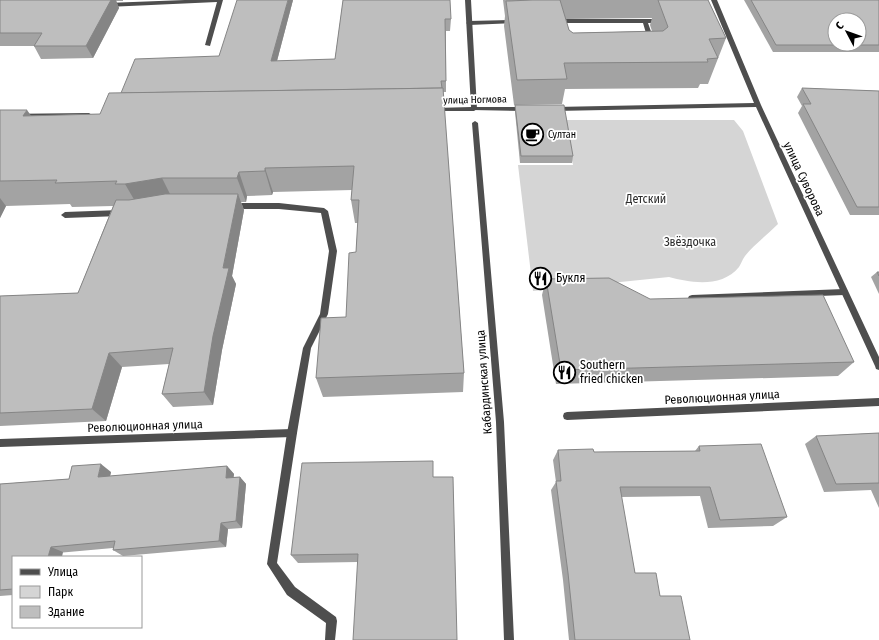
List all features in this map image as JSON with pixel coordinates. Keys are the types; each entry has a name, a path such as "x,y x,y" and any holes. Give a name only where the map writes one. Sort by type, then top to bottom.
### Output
{"street":[{"path":"102,5 220,0 208,45"},
{"path":"468,0 474,109"},
{"name":"улица Суворова","path":"714,0 758,105 879,366"},
{"path":"551,21 668,21"},
{"path":"559,21 561,28"},
{"path":"645,21 653,46"},
{"path":"469,23 520,22"},
{"path":"715,22 722,22"},
{"path":"546,109 758,105"},
{"name":"улица Ногмова","path":"427,110 530,109"},
{"path":"0,116 95,115"},
{"name":"Кабардинская улица","path":"475,124 500,422 509,640"},
{"path":"226,206 279,206 324,211 333,252 324,314 307,348 292,432 272,564 291,591 332,621 330,640"},
{"path":"65,215 131,212"},
{"path":"687,299 844,292"},
{"name":"Революционная улица","path":"567,416 879,402"},
{"name":"Революционная улица","path":"0,443 292,432"}],"green space":[{"name":"Детский","path":"564,120 734,120 743,131 778,224 744,257 739,267 732,274 715,281 696,282 669,277 533,291 518,165 573,165"}],"building":[{"path":"0,0 111,0 86,46 34,46 42,33 0,33"},
{"path":"237,0 288,0 271,61 335,59 343,0 450,0 451,19 445,19 446,81 441,81 442,88 121,93 135,59 219,56"},
{"path":"560,0 569,30 573,33 663,31 668,27 658,0 708,0 726,38 709,39 718,58 707,59 708,62 564,63 567,79 517,80 506,1"},
{"path":"751,0 879,0 879,45 867,45 867,12 827,12 827,45 776,45"},
{"path":"443,88 464,373 316,378 321,318 346,317 349,253 356,252 359,200 351,200 354,166 265,168 265,171 239,172 237,178 162,178 125,184 115,184 117,181 55,183 57,180 0,181 0,110 27,110 23,116 100,114 109,93"},
{"path":"802,88 879,91 879,207 857,207 803,104 811,104"},
{"path":"515,105 564,105 573,156 521,156"},
{"path":"165,194 238,194 223,268 229,268 213,336 204,392 162,394 173,348 109,353 92,409 0,413 0,296 78,293 116,200 129,200"},
{"path":"609,278 650,299 823,295 854,362 561,370 546,279"},
{"path":"879,433 879,483 836,484 816,436"},
{"path":"761,444 787,517 720,520 710,487 620,487 635,573 656,573 660,596 681,596 690,640 575,640 556,481 561,481 558,450 593,449 594,452 700,451 699,446"},
{"path":"433,461 433,477 453,477 457,640 353,640 358,554 291,555 302,463"},
{"path":"101,464 98,477 227,466 226,478 240,477 236,521 221,523 219,541 113,550 115,541 51,547 48,556 12,556 12,589 0,590 0,484 69,479 72,466"}],"place":[{"name":"Султан","path":"533,135"},
{"name":"Букля","path":"540,278"},
{"name":"Southern fried chicken","path":"565,372"}],"park label":[{"name":"Звёздочка","path":"690,242"}]}
